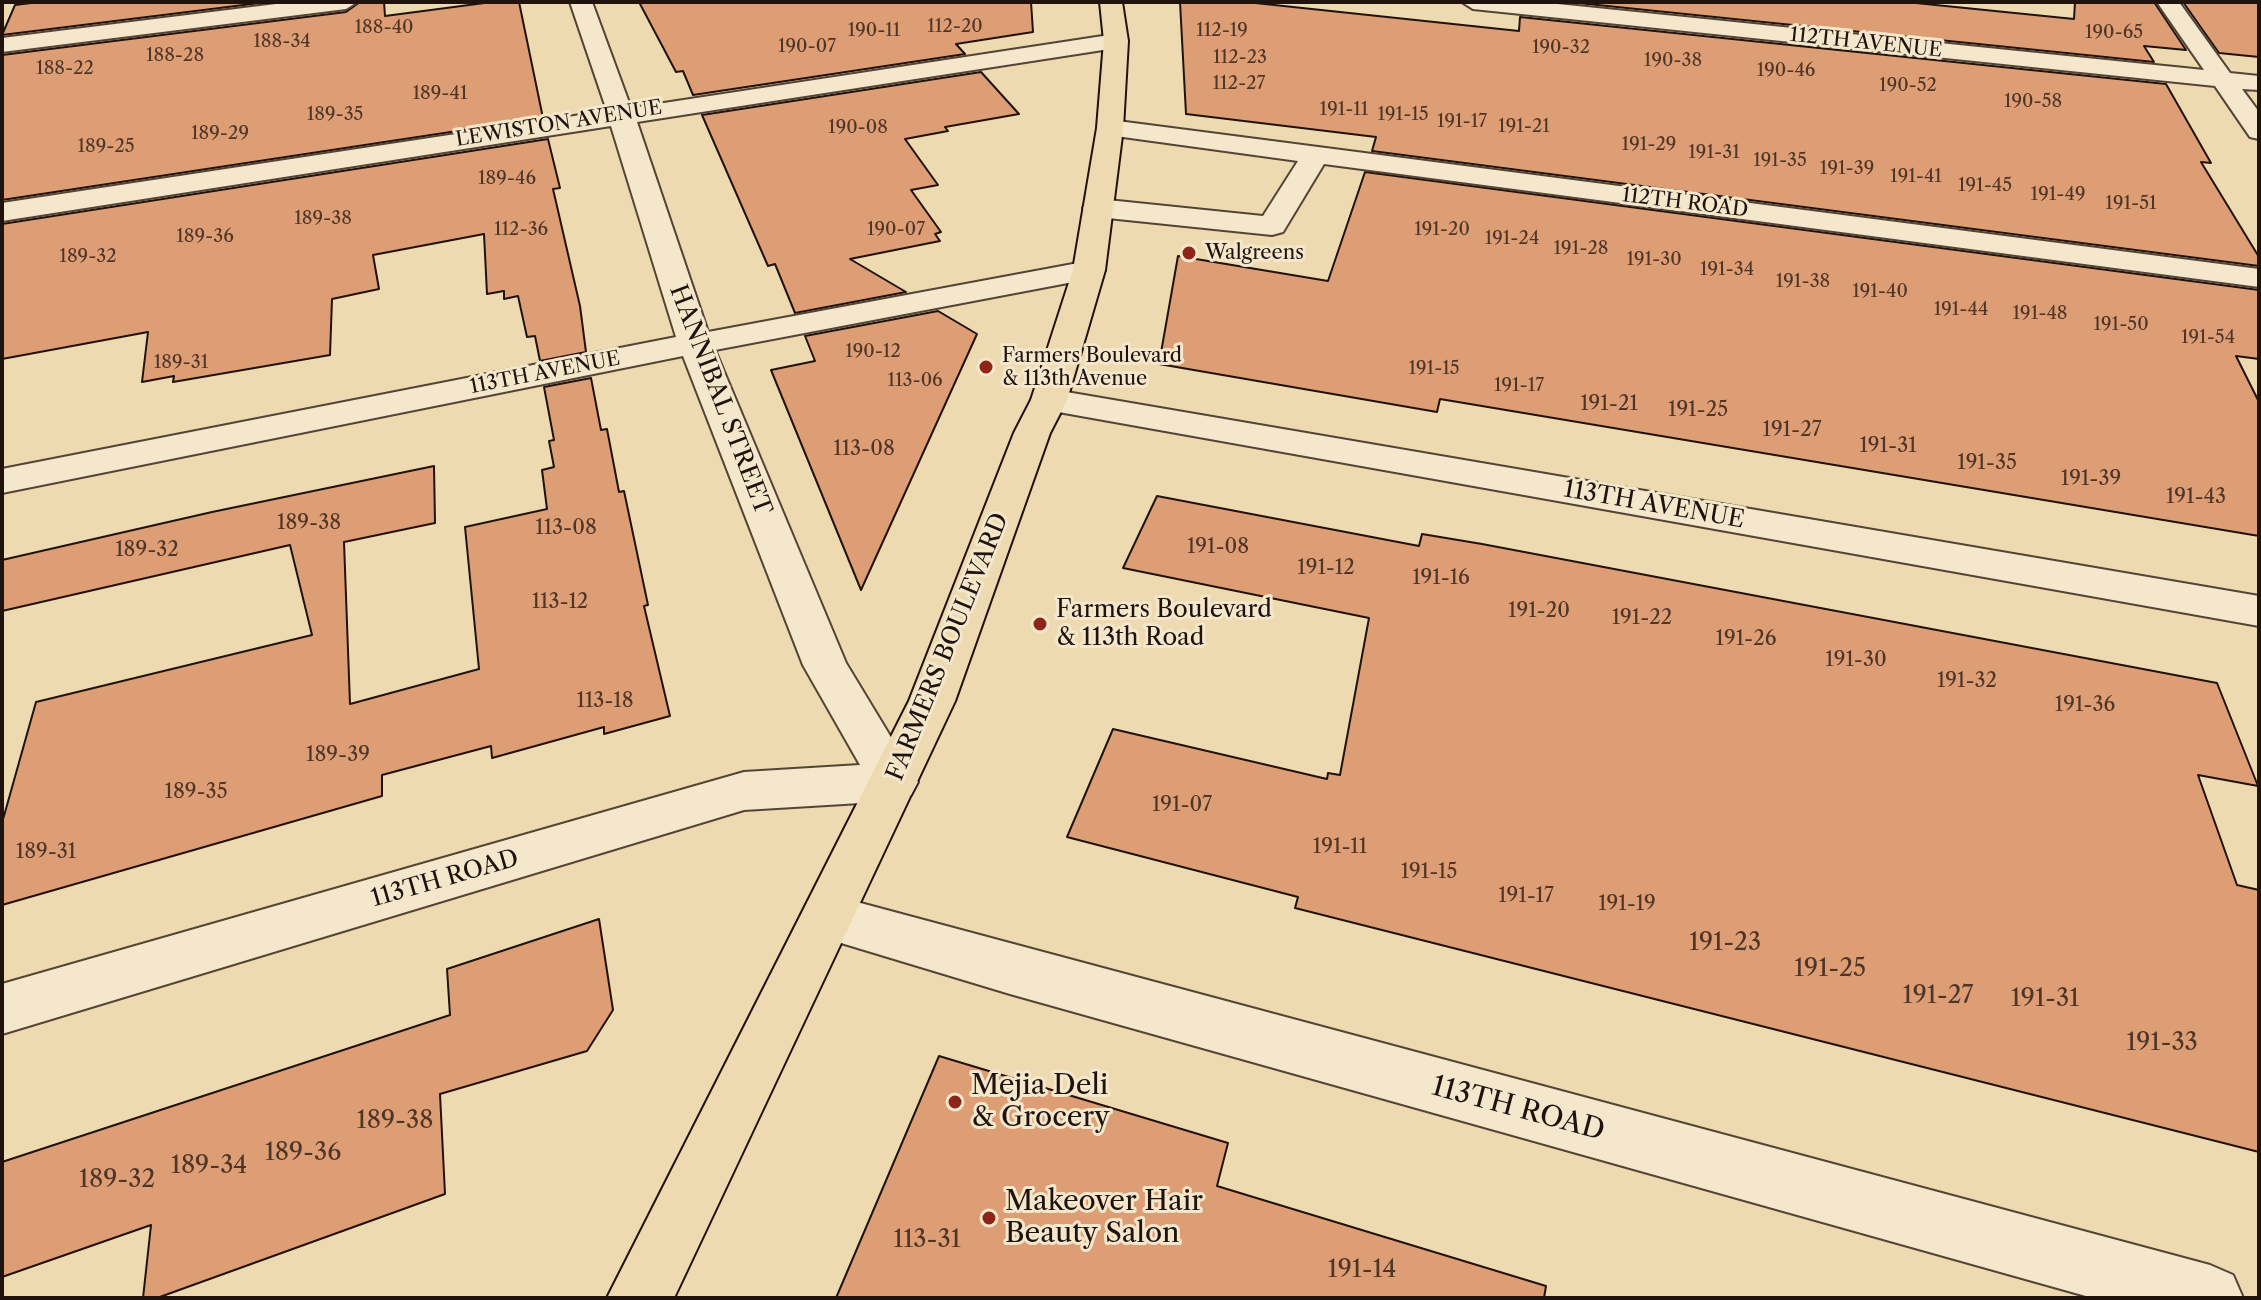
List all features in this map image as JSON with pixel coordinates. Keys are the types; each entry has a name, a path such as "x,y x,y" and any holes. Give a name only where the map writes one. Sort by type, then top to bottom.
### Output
{"main road":[{"name":"FARMERS BOULEVARD","path":"640,1298 932,701 1032,433 1049,400 1089,270 1110,128 1114,21"}],"street":[{"path":"2,45 346,2"},
{"name":"HANNIBAL STREET","path":"581,2 695,344 825,665 894,782"},
{"name":"112TH AVENUE","path":"1473,2 2259,83"},
{"path":"2168,2 2259,131"},
{"name":"LEWISTON AVENUE","path":"2,212 621,115 1114,21"},
{"name":"112TH ROAD","path":"1110,128 2259,278"},
{"path":"1098,208 1272,226 1316,154"},
{"name":"113TH AVENUE","path":"2,481 695,344 1089,270"},
{"name":"113TH AVENUE","path":"1049,400 2259,611"},
{"name":"113TH ROAD","path":"2,1009 744,791 894,782"},
{"name":"113TH ROAD","path":"827,917 2210,1298"}],"building":[{"path":"39,2 268,2 2,35 15,5"},
{"path":"360,2 384,2 385,16 492,2 519,2 543,118 2,200 2,55 346,12"},
{"path":"639,2 1031,2 1033,32 956,44 965,54 693,95 683,71 676,72"},
{"path":"1180,2 1246,2 1519,31 1520,17 2166,84 2211,163 2201,162 2259,257 2259,266 1372,151 1376,137 1186,114"},
{"path":"1568,2 1906,2 2074,19 2075,2 2154,2 2186,50 2144,46 2154,62"},
{"path":"2183,2 2259,2 2259,57 2219,53"},
{"path":"981,72 1019,114 945,127 948,131 905,139 938,185 911,190 941,232 935,234 940,241 850,259 906,292 795,313 775,264 768,266 702,115"},
{"path":"548,139 560,188 553,189 580,306 586,352 540,361 535,336 527,337 518,296 504,299 504,291 487,294 484,234 373,255 379,289 332,299 330,355 173,382 174,376 142,382 148,332 2,359 2,224"},
{"path":"1365,172 2259,290 2259,359 2236,356 2259,402 2259,536 1440,399 1437,412 1159,364 1178,256 1328,281"},
{"path":"938,311 977,334 861,590 771,370 815,361 805,336"},
{"path":"591,378 601,430 607,429 619,492 624,491 648,605 644,606 670,716 604,734 604,727 492,758 491,746 382,775 382,796 2,905 2,823 36,702 312,635 290,545 2,611 2,560 434,466 435,523 344,542 350,704 479,669 465,527 547,509 542,470 554,467 549,441 554,440 544,387"},
{"path":"1157,496 1419,546 1422,534 1482,544 2217,683 2258,786 2198,775 2237,885 2259,890 2259,1152 1295,908 1298,897 1067,837 1113,729 1327,779 1328,773 1340,775 1369,618 1123,568"},
{"path":"599,919 613,1010 587,1051 440,1094 445,1194 157,1298 143,1298 151,1225 2,1277 2,1162 450,1015 447,969"},
{"path":"939,1056 1228,1143 1217,1186 1546,1286 1544,1298 836,1298"}],"place":[{"name":"Walgreens","path":"1189,253"},
{"name":"Farmers Boulevard & 113th Avenue","path":"986,367"},
{"name":"Farmers Boulevard & 113th Road","path":"1040,624"},
{"name":"Mejia Deli & Grocery","path":"955,1102"},
{"name":"Makeover Hair Beauty Salon","path":"989,1218"}]}
